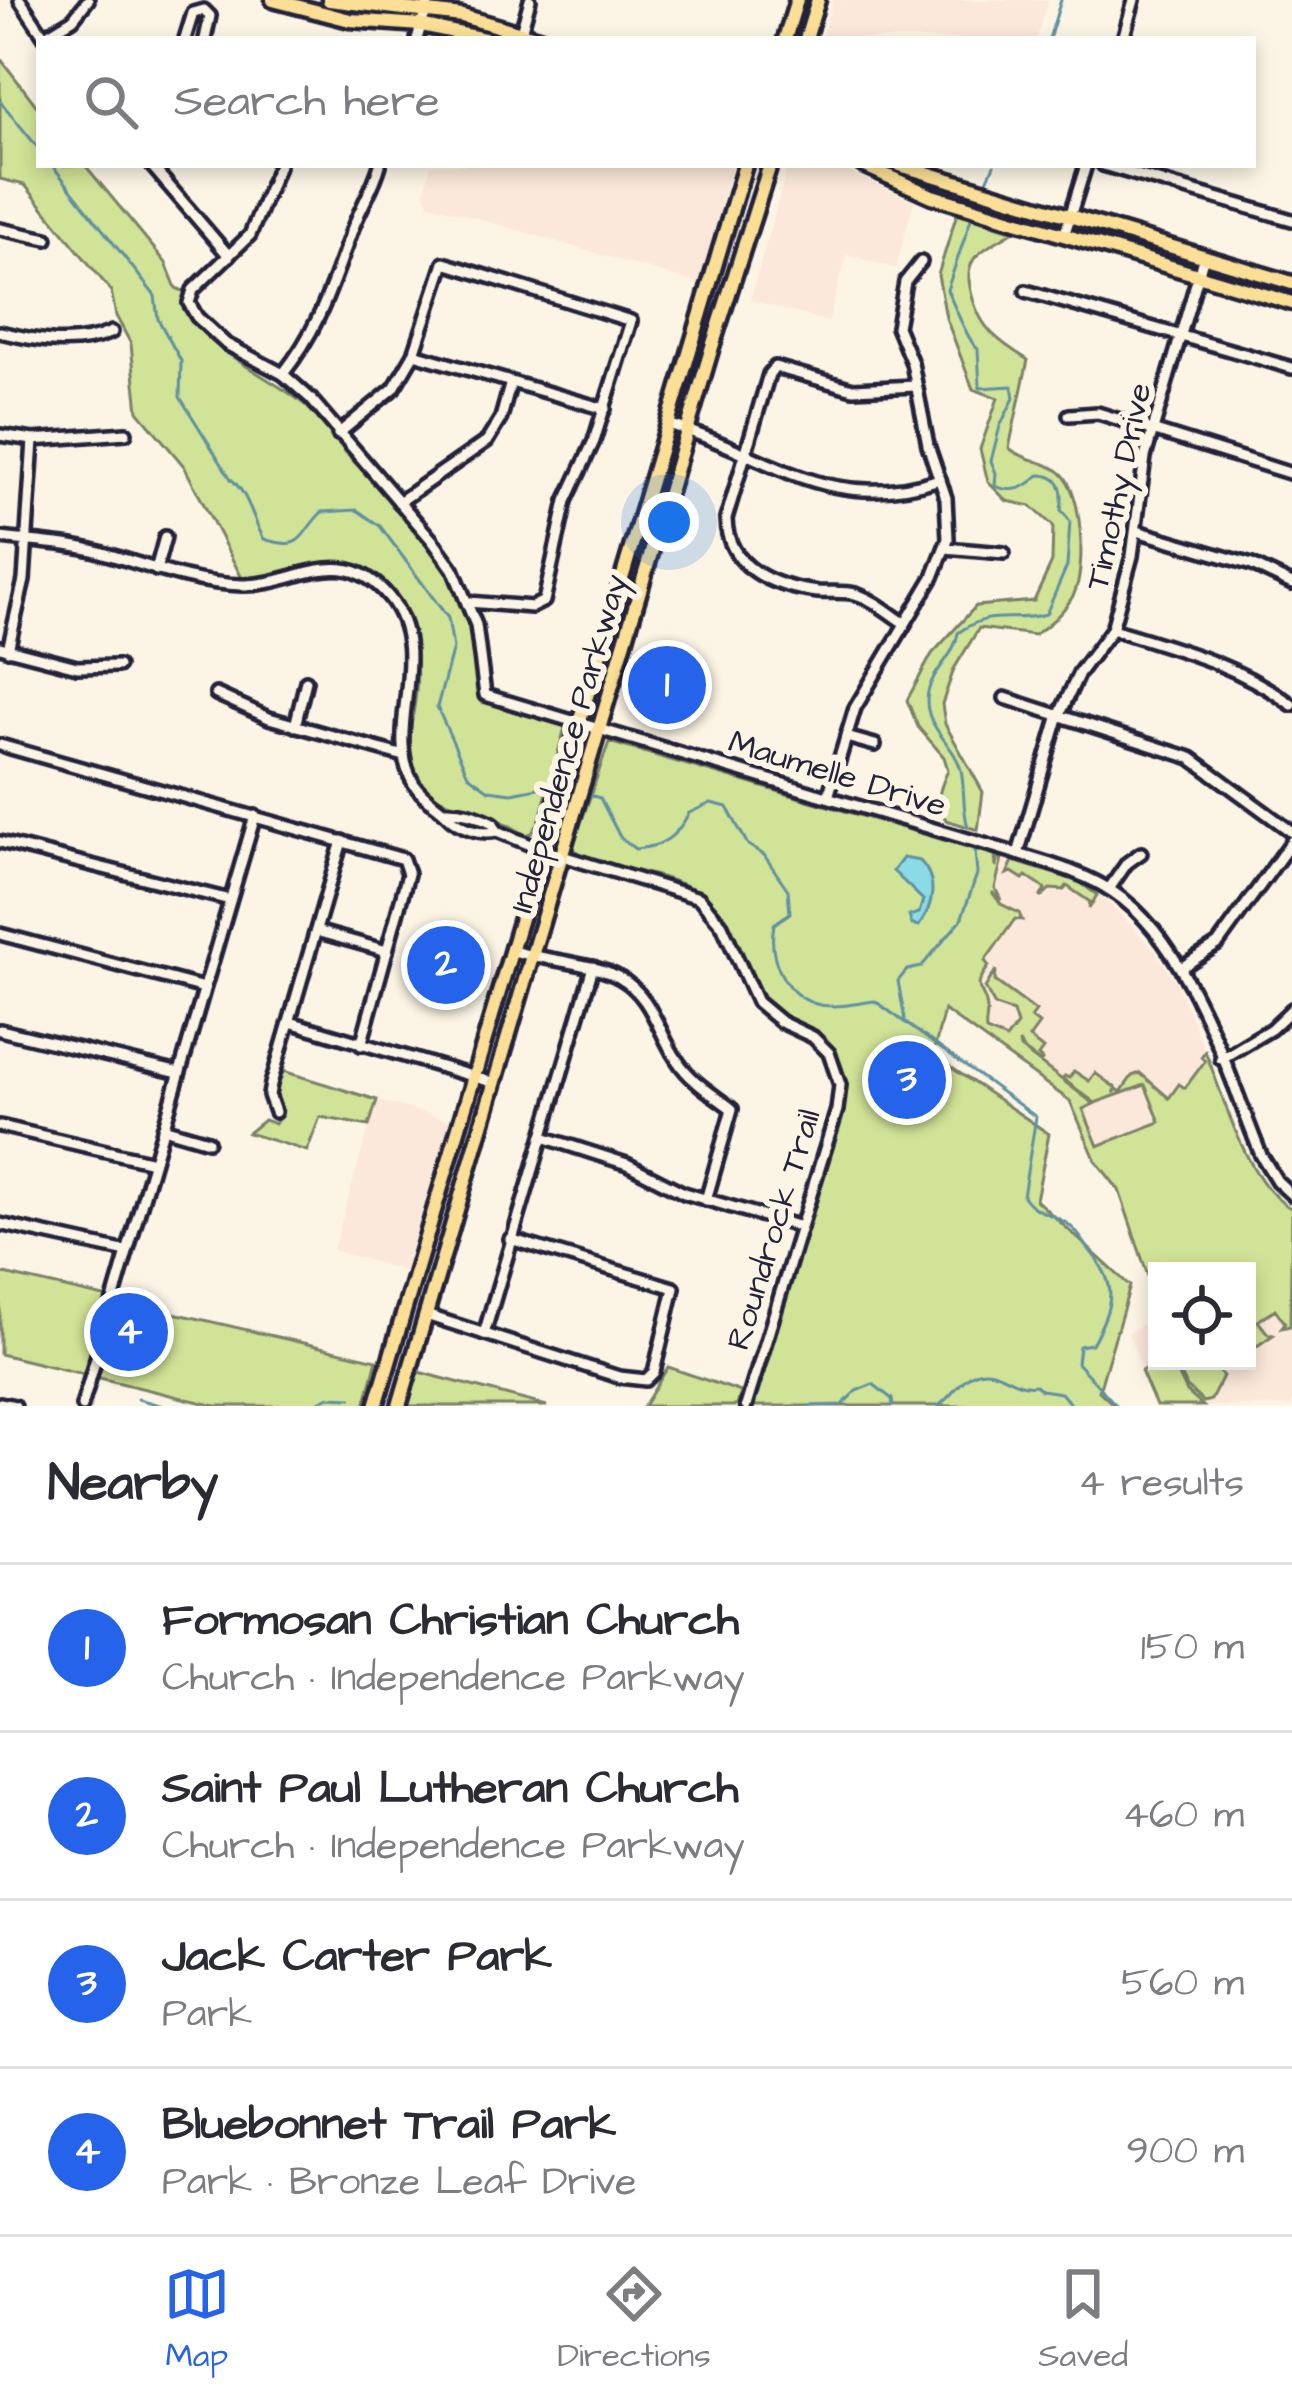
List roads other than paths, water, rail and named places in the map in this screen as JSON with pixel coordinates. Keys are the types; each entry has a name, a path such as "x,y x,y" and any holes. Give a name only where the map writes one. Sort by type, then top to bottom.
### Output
{"main road":[{"path":"273,0 350,20 456,36"},
{"path":"328,0 427,5 520,36"},
{"path":"785,36 797,0"},
{"path":"807,36 818,0"},
{"name":"Independence Parkway","path":"376,1406 744,168"},
{"name":"Independence Parkway","path":"399,1406 769,168"},
{"path":"893,169 1292,283"},
{"path":"893,169 932,196 1292,303"},
{"path":"724,243 744,250"},
{"path":"430,1225 451,1232"},
{"path":"405,1309 426,1316"}],"street":[{"path":"20,0 45,36"},
{"path":"49,36 73,20 88,0"},
{"path":"520,36 530,0"},
{"path":"1124,36 1135,0"},
{"path":"419,32 427,5"},
{"path":"186,36 193,13 204,10 210,16 207,36"},
{"path":"154,168 230,256 250,235 278,168"},
{"path":"283,374 329,300 379,168"},
{"path":"1064,236 1084,168"},
{"path":"1113,168 1292,220"},
{"path":"0,229 47,239"},
{"name":"Maumelle Drive","path":"230,256 194,290 189,303 197,317 226,344 283,374 311,399 446,559 476,625 485,694 1018,854 1075,872 1109,889 1142,916 1180,968 1268,1169 1292,1195"},
{"name":"Timothy Drive","path":"1018,854 1058,718 1085,662 1112,629 1137,531 1142,470 1204,256"},
{"path":"828,796 864,688 946,548 950,518 928,445 912,363 897,327 905,283 921,262"},
{"path":"338,434 385,398 414,354 444,263 631,321 605,409 566,501 544,601 532,607 468,602"},
{"path":"1027,291 1292,368"},
{"path":"0,332 62,342 112,332"},
{"path":"414,354 605,409"},
{"path":"904,623 859,595 803,590 772,581 734,555 726,519 775,367 853,389 916,386"},
{"path":"399,502 487,441 497,428 512,382"},
{"path":"1069,415 1098,413 1292,474"},
{"path":"668,424 784,474 851,489 895,490 940,479"},
{"path":"0,434 33,440 126,433"},
{"path":"33,440 28,542 17,620 4,648 77,667 118,666"},
{"path":"1137,531 1252,565 1292,584"},
{"path":"156,570 165,537"},
{"path":"0,538 98,551 200,580 252,585 308,570 336,568 357,574 379,587 399,614 408,646 404,756 415,785 444,812 477,815 493,823 497,831 562,856"},
{"path":"946,548 1004,553"},
{"path":"1112,629 1223,663 1292,705"},
{"path":"295,726 306,681"},
{"path":"216,694 295,726 404,756"},
{"path":"1005,698 1191,758 1292,832"},
{"path":"846,737 875,745"},
{"path":"0,745 398,856 408,865 361,1045"},
{"path":"82,1406 254,816"},
{"path":"275,1112 271,1084 342,841"},
{"path":"1180,968 1218,944 1292,841"},
{"path":"0,842 230,900"},
{"path":"1109,889 1127,863 1141,853"},
{"name":"Roundrock Trail","path":"562,856 699,898 722,925 758,1001 781,1022 813,1037 836,1066 840,1095 746,1406"},
{"path":"316,931 387,951"},
{"path":"0,934 204,988"},
{"path":"513,952 593,967 621,978 640,994 680,1065 733,1109 706,1200"},
{"path":"484,1334 593,967"},
{"path":"1221,1059 1271,1029 1292,1010"},
{"path":"290,1022 495,1083"},
{"path":"0,1030 179,1073"},
{"path":"0,1126 153,1162"},
{"path":"163,1128 208,1141"},
{"path":"543,1137 627,1164 706,1200 801,1227"},
{"path":"0,1224 127,1252"},
{"path":"426,1316 641,1382 653,1372 674,1288 510,1239"},
{"path":"0,1402 14,1406"}],"water":[{"path":"903,858 920,861 932,885 928,910 919,926 912,925 909,916 919,913 923,900 893,871"}],"waterway":[{"path":"1050,36 1061,0"},
{"path":"0,101 36,145"},
{"path":"54,168 155,296 158,319 181,361 180,397 242,492 264,539 294,542 322,512 357,510 380,526 448,618 453,648 437,707 468,775 489,790 512,793 553,785"},
{"path":"986,183 993,168"},
{"path":"968,827 961,770 929,715 928,692 958,633 970,625 1046,614 1067,566 1070,521 1061,510 1061,491 1053,478 1039,475 1013,489 995,486 991,461 1014,398 1012,386 980,388 978,349 947,290 971,219"},
{"path":"586,794 600,798 620,837 635,849 668,839 689,813 711,803 727,807 748,845 764,855 788,890 790,913 774,924 773,948 780,972 794,992 823,1005 875,1001 1036,1117 1023,1196 1033,1207 1073,1228 1105,1273 1109,1305 1092,1344 1079,1346 1077,1363 1117,1406"},
{"path":"905,1020 898,981 907,970 921,967 961,920 977,874 975,851"},
{"path":"938,1406 981,1371 1061,1393 1072,1406"},
{"path":"808,1406 842,1405 856,1391 873,1384 892,1399 893,1406"},
{"path":"311,1406 329,1397 352,1398"},
{"path":"138,1399 163,1406"}],"place":[{"name":"Formosan Christian Church","path":"667,685"},
{"name":"Saint Paul Lutheran Church","path":"446,965"},
{"name":"Jack Carter Park","path":"907,1080"},
{"name":"Bluebonnet Trail Park","path":"129,1332"}]}
